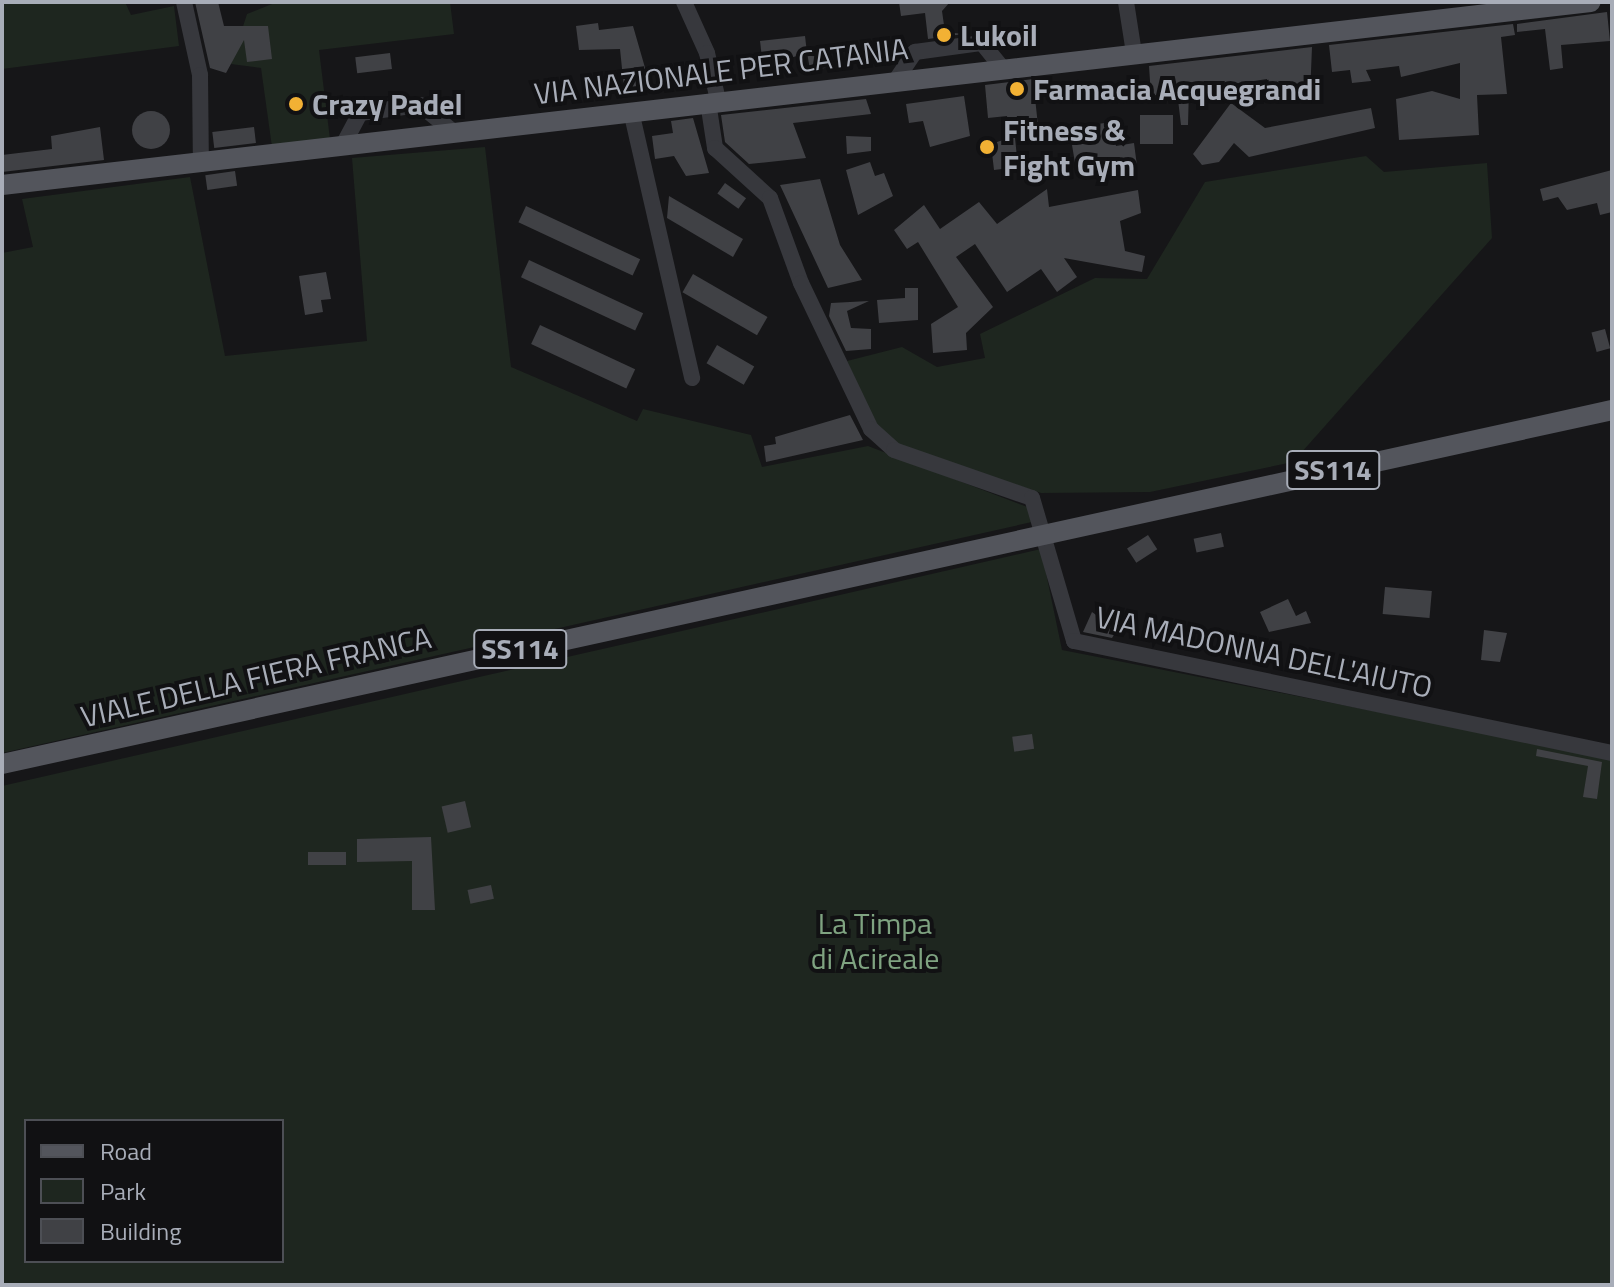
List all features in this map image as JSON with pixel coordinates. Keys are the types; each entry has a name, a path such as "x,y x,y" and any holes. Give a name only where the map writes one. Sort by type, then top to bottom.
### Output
{"main road":[{"name":"VIA NAZIONALE PER CATANIA","path":"2,185 1590,2"},
{"name":"VIALE DELLA FIERA FRANCA","path":"2,764 1612,410"}],"street":[{"path":"184,2 200,75 201,164"},
{"path":"684,2 707,53 713,101"},
{"path":"1126,2 1134,53"},
{"name":"VIA MADONNA DELL'AIUTO","path":"713,101 715,148 770,198 801,283 871,429 894,450 1032,498 1074,641 1612,753"},
{"path":"342,147 360,113 420,105 455,133"},
{"path":"631,111 692,378"}],"green space":[{"path":"2,2 125,2 131,15 174,6 179,46 2,69"},
{"name":"Crazy Padel","path":"277,2 450,2 454,34 319,50 330,139 272,147 261,68 231,64 247,14"},
{"path":"485,147 511,367 637,421 643,409 751,435 762,467 868,446 1030,508 1032,522 2,753 2,253 33,247 22,199 190,177 225,356 367,341 352,158"},
{"path":"1366,156 1384,172 1487,163 1492,238 1293,462 1150,492 1041,493 898,446 876,425 847,361 902,347 937,367 985,358 980,334 1095,278 1147,279 1205,182"},
{"name":"La Timpa di Acireale","path":"1041,549 1062,650 1612,758 1612,1285 2,1285 2,786"}],"building":[{"path":"195,2 218,2 224,26 268,26 272,59 247,62 244,40 226,73 210,68"},
{"path":"899,2 950,2 942,11 945,32 963,34 928,39 925,13 901,16"},
{"path":"1607,12 1610,41 1561,45 1563,68 1550,70 1545,29 1517,32 1517,24"},
{"path":"598,23 599,30 633,26 650,85 624,88 620,49 579,50 576,26"},
{"path":"1513,24 1515,35 1501,37 1507,94 1477,95 1479,135 1399,140 1396,99 1432,91 1460,99 1460,63 1401,77 1399,66 1366,70 1371,81 1352,83 1350,70 1332,72 1329,45"},
{"path":"805,36 807,53 763,66 760,41"},
{"path":"1312,47 1310,96 1269,96 1267,79 1228,85 1231,102 1210,87 1189,88 1188,125 1181,125 1177,91 1151,96 1149,66"},
{"path":"823,51 826,68 810,71 807,54"},
{"path":"390,53 392,69 357,73 355,57"},
{"path":"1033,79 1039,135 1015,138 1018,167 994,170 991,144 1009,138 1007,116 988,118 985,85"},
{"path":"964,96 970,136 930,147 923,121 909,123 906,104"},
{"path":"866,99 871,114 793,123 806,158 749,164 725,142 721,115"},
{"path":"1231,103 1265,128 1371,108 1375,128 1249,157 1234,143 1219,162 1202,165 1193,154"},
{"path":"151,111 165,116 170,130 165,144 151,149 137,144 132,130 137,116"},
{"path":"1140,115 1173,115 1173,144 1140,144"},
{"path":"693,118 709,173 686,176 674,156 655,159 652,136 673,133 671,121"},
{"path":"1112,122 1116,146 1134,143 1137,166 1077,175 1072,145 1093,142 1090,125"},
{"path":"100,127 104,160 2,172 2,155 52,149 51,136"},
{"path":"254,127 256,143 214,148 212,132"},
{"path":"846,136 871,137 871,151 847,154"},
{"path":"870,162 875,176 884,173 893,196 858,215 846,170"},
{"path":"1612,170 1612,212 1600,215 1597,203 1567,210 1558,197 1543,201 1540,189"},
{"path":"235,171 237,186 207,190 205,175"},
{"path":"820,179 840,245 862,280 828,288 780,185"},
{"path":"725,183 746,198 738,209 717,194"},
{"path":"1047,189 1049,207 1138,190 1141,213 1120,221 1125,251 1145,256 1142,272 1064,258 1077,277 1057,292 1041,269 1007,292 975,244 956,257 993,307 966,333 967,350 933,353 931,324 958,307 918,242 907,249 894,230 924,205 940,229 979,202 997,224"},
{"path":"669,196 743,239 733,257 667,218"},
{"path":"526,206 640,259 633,276 518,222"},
{"path":"529,260 643,313 635,330 521,277"},
{"path":"326,272 331,299 321,300 323,312 305,315 299,276"},
{"path":"693,274 767,317 757,335 682,292"},
{"path":"905,288 918,288 918,320 879,323 877,300 905,298"},
{"path":"869,301 847,311 851,328 871,329 871,349 846,351 829,316 831,303"},
{"path":"540,325 635,369 626,388 531,344"},
{"path":"1605,329 1610,348 1597,352 1591,333"},
{"path":"717,345 754,366 744,385 706,363"},
{"path":"850,415 863,440 766,462 764,446 776,444 775,437"},
{"path":"1221,533 1224,547 1197,553 1194,539"},
{"path":"1148,535 1157,549 1136,563 1127,549"},
{"path":"1385,587 1432,591 1429,618 1383,614"},
{"path":"1288,599 1296,616 1306,611 1311,623 1269,632 1260,612"},
{"path":"1092,612 1117,630 1112,638 1083,632"},
{"path":"1484,630 1507,633 1500,662 1481,660"},
{"path":"1032,734 1034,749 1014,752 1012,737"},
{"path":"1537,749 1602,762 1597,799 1583,797 1588,766 1536,756"},
{"path":"465,801 471,827 448,833 442,806"},
{"path":"431,837 435,910 412,910 412,861 357,862 357,839"},
{"path":"308,852 346,852 346,865 308,865"},
{"path":"491,885 494,899 470,904 468,890"}],"place":[{"name":"Lukoil","path":"944,35"},
{"name":"Farmacia Acquegrandi","path":"1017,89"},
{"name":"Crazy Padel","path":"296,104"},
{"name":"Fitness & Fight Gym","path":"987,147"}]}
